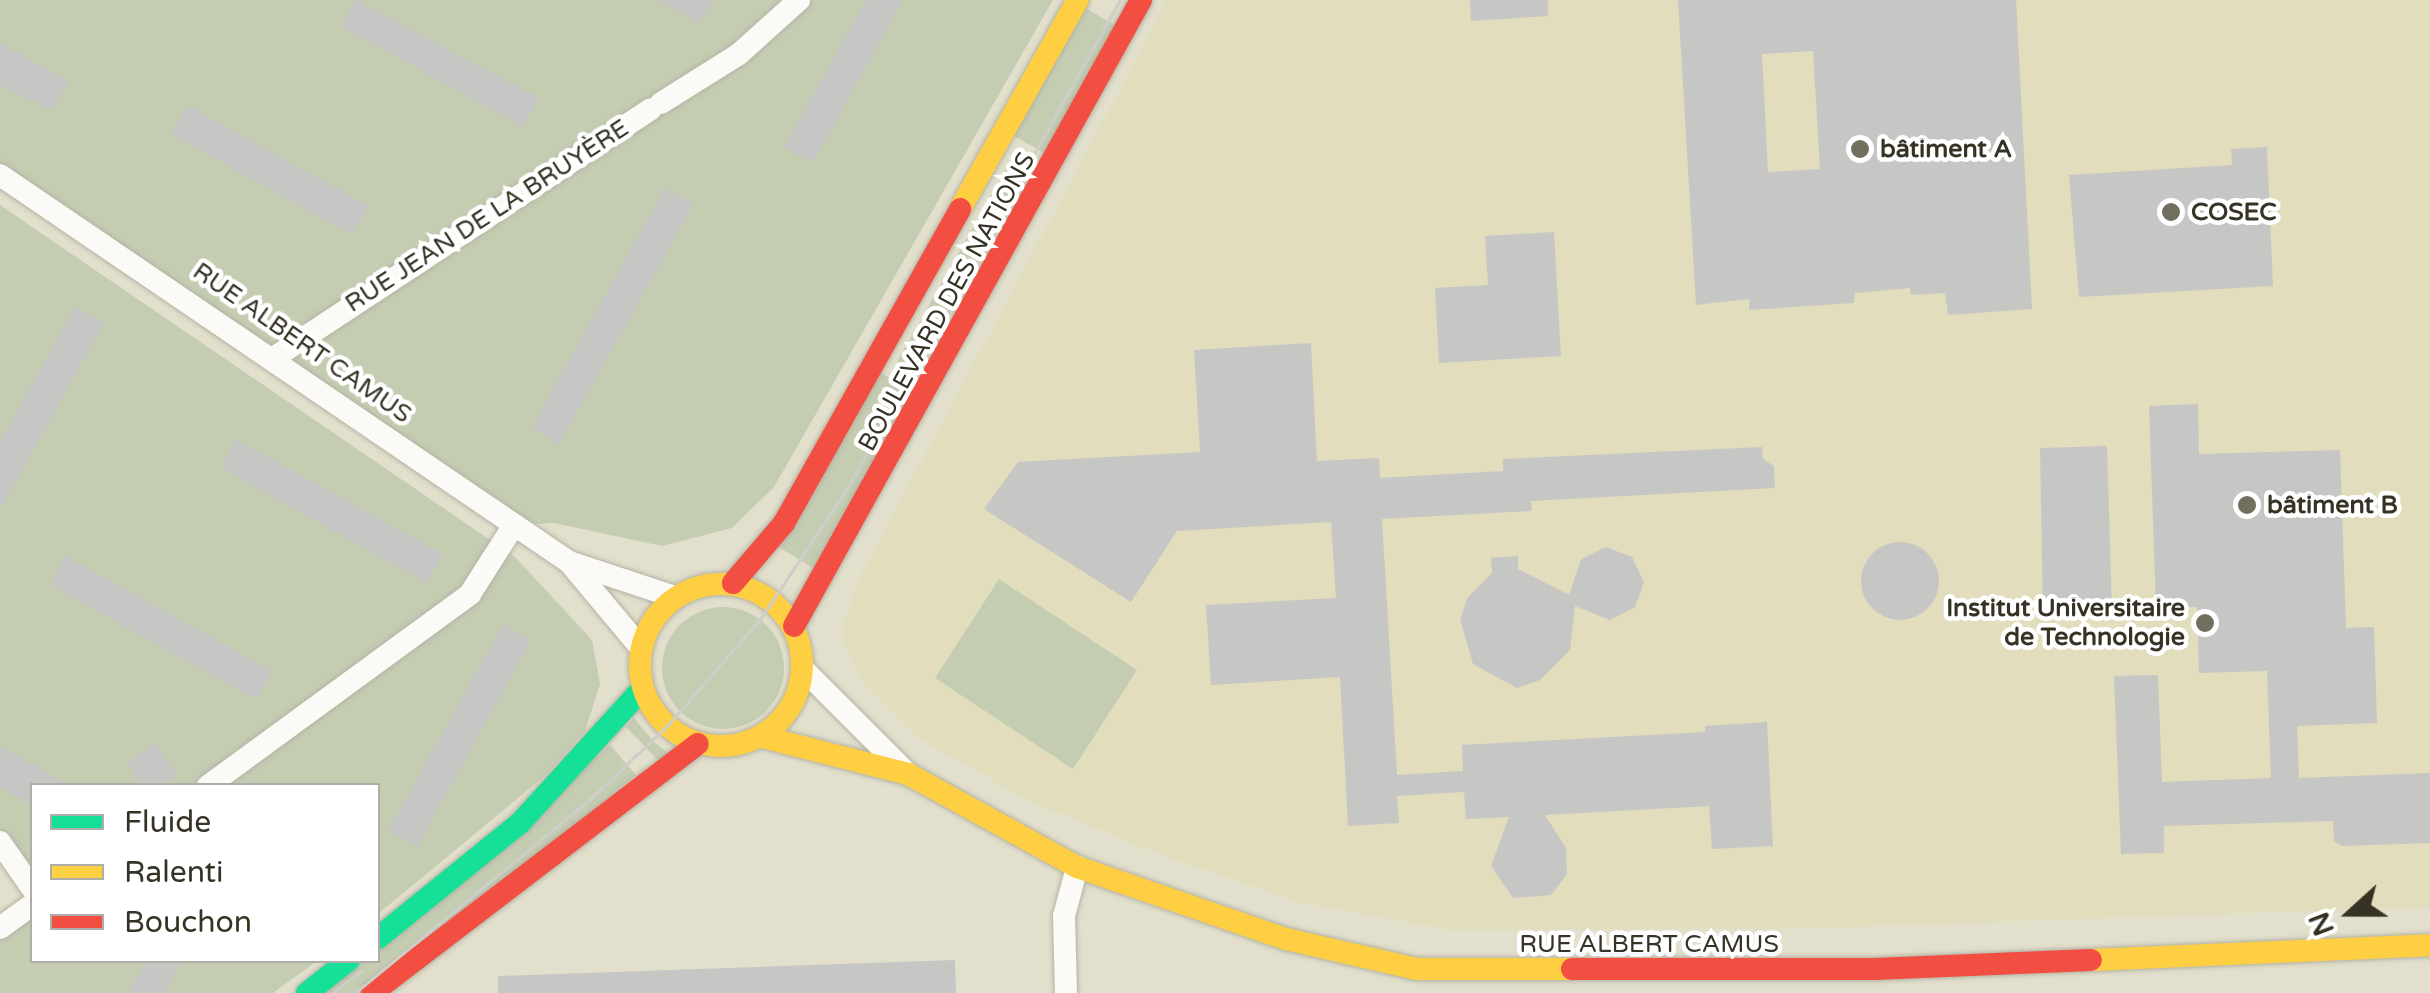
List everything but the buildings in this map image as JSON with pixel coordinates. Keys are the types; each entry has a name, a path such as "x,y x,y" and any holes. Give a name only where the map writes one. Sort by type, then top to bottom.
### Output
{"main road":[{"name":"BOULEVARD DES NATIONS","path":"733,583 784,522 1078,0"},
{"name":"BOULEVARD DES NATIONS","path":"794,626 1042,189 1140,0"},
{"path":"733,583 762,593 794,626 804,669 793,706 763,736 731,746 698,744 667,726 643,688 641,648 654,619 676,596 703,584 733,583"},
{"path":"380,936 521,822 643,688"},
{"name":"RUE ALBERT CAMUS","path":"763,736 908,774 1078,867 1245,927 1417,969 1855,970 2430,945"},
{"path":"372,993 698,744"},
{"path":"306,993 344,963"}],"street":[{"name":"RUE JEAN DE LA BRUYÈRE","path":"275,357 740,54 799,0"},
{"name":"RUE ALBERT CAMUS","path":"0,175 275,357 568,562 641,648"},
{"path":"212,783 470,594 514,525"},
{"name":"RUE ALBERT CAMUS","path":"568,562 676,596"},
{"name":"RUE ALBERT CAMUS","path":"804,669 908,774"},
{"path":"0,842 30,885"},
{"path":"1066,993 1064,916 1078,867"},
{"path":"0,928 30,906"},
{"path":"1417,969 1417,993"}],"shaded area":[{"path":"1168,0 2430,0 2430,907 1817,928 1450,930 1302,903 1154,852 1030,801 918,738 863,682 841,636 857,582"}],"green space":[{"path":"0,0 1053,0 774,487 732,528 662,546 554,523 514,525 0,174"},
{"path":"1085,8 1117,26 1050,156 1012,135"},
{"path":"1014,155 1033,166 916,373 897,362"},
{"path":"0,205 515,557 592,640 600,684 585,731 547,774 380,912 380,783 30,783 30,885 0,842"},
{"path":"879,372 919,393 813,568 777,546"},
{"path":"999,579 1137,670 1073,769 935,678"},
{"path":"723,607 746,611 766,625 780,645 784,668 780,691 766,711 746,725 723,729 700,725 680,711 666,691 662,668 666,645 680,625 700,611"},
{"path":"634,718 668,753 658,760 626,727"},
{"path":"610,745 636,775 364,993 319,993 358,963 380,963 380,946"},
{"path":"30,906 30,963 314,963 273,993 0,993 0,928"}],"tram line":[{"path":"355,993 589,800 667,726 761,618 848,487 1120,0"},
{"path":"332,993 363,970"}],"traffic: fast":[{"path":"380,936 521,822 643,688"},
{"path":"307,993 345,963"}],"traffic: slow":[{"path":"960,209 1078,0"},
{"path":"721,584 752,590 779,607 796,634 802,665 796,696 779,723 752,740 721,746 690,740 663,723 646,696 640,665 646,634 663,607 690,590 721,584"},
{"path":"763,737 908,774 1077,867 1286,939 1417,969 1572,969"},
{"path":"2091,960 2430,945"}],"traffic: jam":[{"path":"794,626 1141,0"},
{"path":"733,583 784,523 960,209"},
{"path":"372,993 698,744"},
{"path":"1572,969 1874,969 2091,960"}],"place":[{"name":"bâtiment A","path":"1860,149"},
{"name":"COSEC","path":"2171,212"},
{"name":"bâtiment B","path":"2247,505"},
{"name":"Institut Universitaire de Technologie","path":"2205,623"}]}
